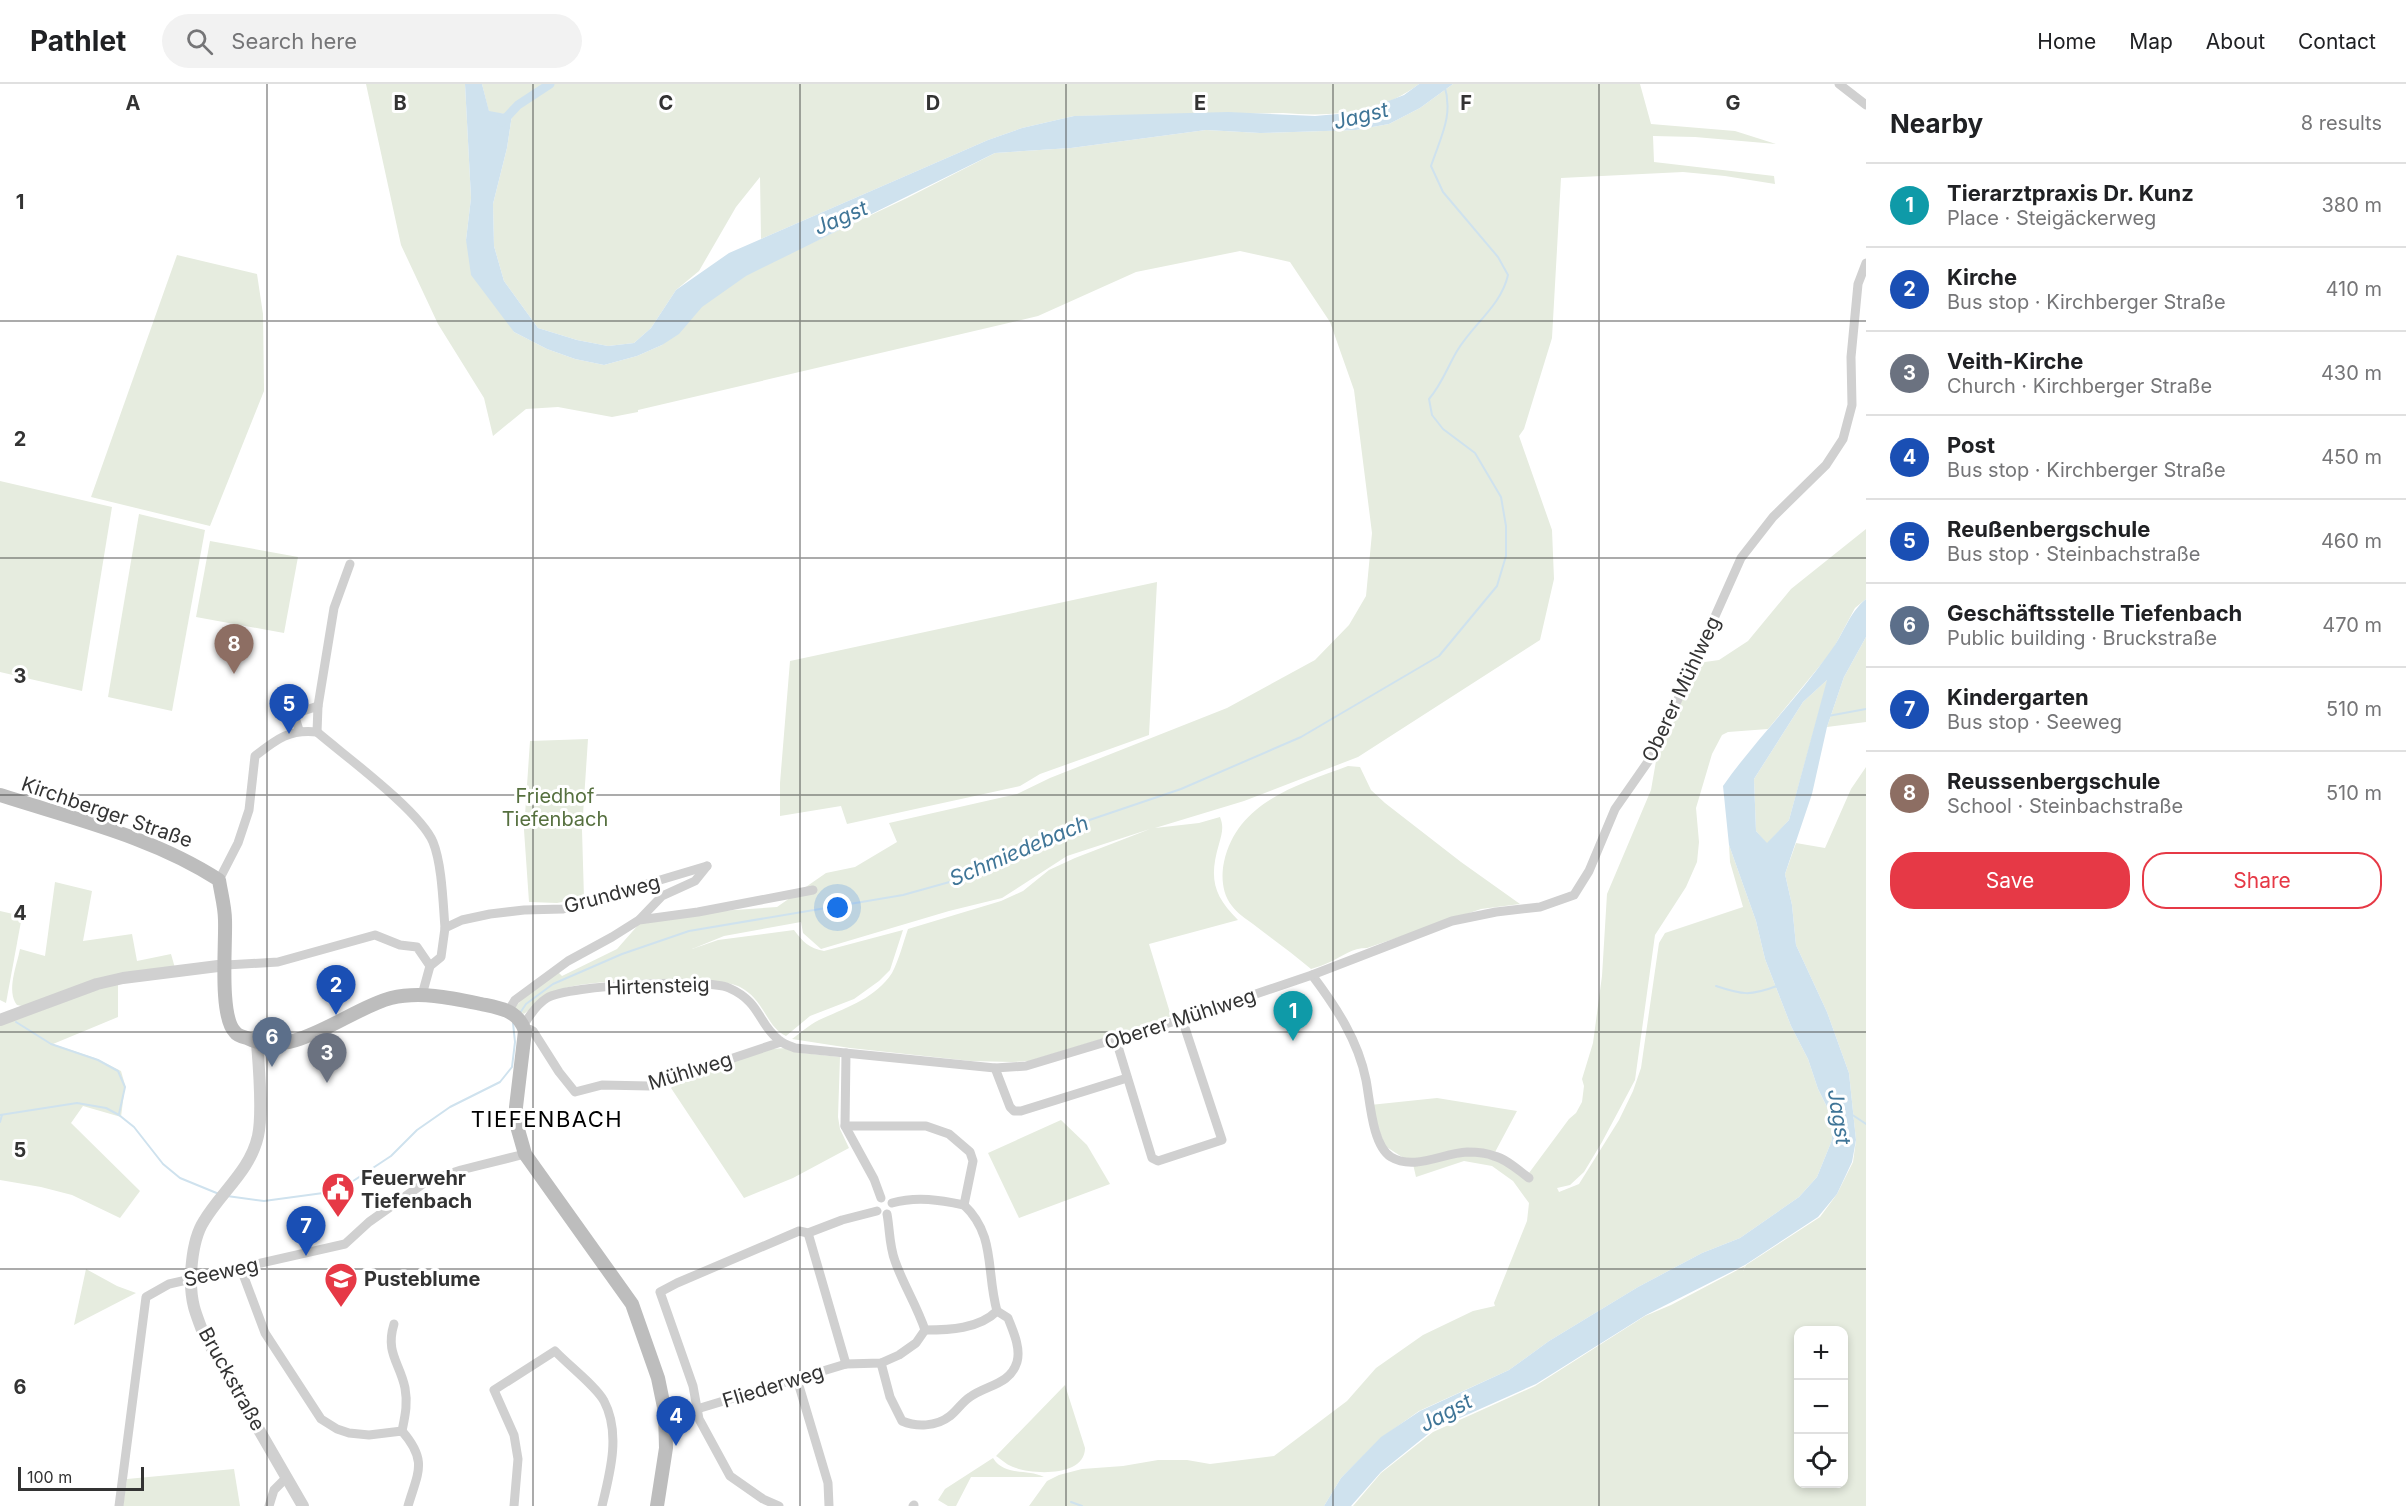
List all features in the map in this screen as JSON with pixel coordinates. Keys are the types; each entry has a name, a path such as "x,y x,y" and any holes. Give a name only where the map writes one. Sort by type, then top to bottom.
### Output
{"main road":[{"name":"Kirchberger Straße","path":"0,795 153,845 194,863 219,880"},
{"path":"219,880 225,917 225,994 228,1018 235,1032 257,1043 280,1043 306,1036 391,998 422,995 462,1000 516,1017 524,1047 516,1107 517,1126 525,1154 632,1304 658,1378 664,1412 666,1448 657,1506"}],"street":[{"path":"1839,84 1866,105"},
{"name":"Oberer Mühlweg","path":"781,1042 795,1048 995,1068 1026,1066 1182,1019 1312,975 1452,921 1496,912 1540,907 1574,895 1589,871 1615,809 1654,753 1741,558 1773,517 1826,465 1843,439 1852,405 1851,357 1858,284 1866,263"},
{"path":"317,732 318,706 334,608 350,564"},
{"path":"299,730 294,714 318,706"},
{"path":"219,880 238,843 249,810 255,756 275,741 299,730 317,732 411,812 433,841 441,883 445,928 441,957 430,966 422,995"},
{"name":"Grundweg","path":"445,928 462,920 490,914 564,909 707,866 695,881 662,896 639,920"},
{"path":"516,1017 515,1000 567,961 639,920 698,912 813,890"},
{"path":"0,1020 97,984 123,978 226,965 278,962 375,935 400,945 417,947 430,966"},
{"path":"1312,975 1341,1016 1352,1040 1366,1079 1373,1124 1390,1156 1412,1163 1468,1152 1496,1156 1529,1178"},
{"name":"Hirtensteig","path":"516,1017 529,1016 548,998 586,989 716,984 728,987 750,1001 773,1036 781,1042"},
{"name":"Mühlweg","path":"516,1017 533,1031 559,1072 575,1092 602,1085 649,1086 781,1042"},
{"path":"1116,1040 1152,1158 1158,1161 1222,1140 1182,1019"},
{"name":"Bruckstraße","path":"257,1043 258,1134 251,1155 240,1174 203,1221 197,1236 192,1257 193,1305 203,1333 303,1506"},
{"path":"846,1053 844,1126 874,1179 881,1197"},
{"path":"995,1068 1010,1107 1014,1111 1021,1111 1127,1078"},
{"path":"844,1126 926,1126 949,1134 970,1152 973,1161 964,1205"},
{"name":"Seeweg","path":"119,1506 146,1297 169,1284 345,1244 369,1222 427,1181 525,1154"},
{"path":"881,1197 888,1198 892,1203 891,1210 887,1214 880,1214 877,1211 875,1204 881,1197"},
{"path":"881,1363 890,1397 902,1421 914,1426 933,1423 949,1417 971,1396 1000,1384 1010,1375 1017,1363 1018,1351 1008,1318 997,1311 989,1275 990,1257 977,1217 964,1205 938,1199 904,1199 892,1203"},
{"path":"779,1506 763,1499 730,1476 699,1419 693,1386 660,1292 677,1282 799,1231 808,1233 842,1220 877,1211"},
{"path":"887,1214 895,1261 925,1330 961,1328 991,1317 997,1311"},
{"name":"Fliederweg","path":"808,1233 846,1364"},
{"path":"242,1269 265,1333 321,1419 349,1433 369,1435 402,1431"},
{"path":"394,1324 390,1349 405,1386 407,1408 402,1431"},
{"name":"Fliederweg","path":"664,1412 697,1409 846,1364 881,1363 899,1355 916,1343 925,1330"},
{"path":"514,1506 518,1459 514,1435 494,1390 555,1351 603,1399 610,1419 613,1450 602,1506"},
{"path":"797,1379 828,1483 829,1506"},
{"path":"402,1431 415,1445 420,1463 408,1506"},
{"path":"269,1506 274,1490 287,1477"}],"green space":[{"path":"366,84 465,84 471,198 466,240 514,332 547,349 575,359 604,365 637,356 662,345 710,291 907,198 995,153 1071,148 1206,130 1260,133 1356,130 1389,124 1420,108 1453,84 1640,84 1651,124 1735,131 1776,144 1653,136 1654,162 1774,176 1775,184 1683,172 1561,178 1552,338 1524,429 1519,436 1552,530 1554,579 1540,640 1358,757 1244,801 1155,828 1199,823 1220,817 1222,830 1214,867 1215,885 1223,902 1238,920 1149,944 1171,1016 1029,1061 971,1061 850,1048 792,1039 815,1022 859,1002 877,990 892,973 908,929 1001,901 1023,891 1049,870 1150,829 1067,856 1002,898 949,911 821,949 803,933 801,922 724,936 692,949 718,940 794,930 807,944 824,951 903,930 890,970 879,981 854,999 810,1016 786,1036 779,1032 748,992 727,983 707,980 652,979 576,986 551,994 524,1014 515,1007 533,988 558,972 562,976 617,949 639,924 705,912 777,907 826,873 855,867 897,842 889,823 1017,794 1050,778 1227,708 1315,660 1349,625 1366,596 1372,533 1354,390 1330,322 1290,262 1240,251 1136,272 1038,316 638,410 638,412 612,417 558,407 526,409 493,436 484,398 438,324 401,245"},
{"path":"482,84 1419,84 1388,102 1337,113 1074,116 1022,128 988,140 761,239 760,177 736,207 699,271 676,290 651,328 634,343 608,346 577,340 538,328 504,281 494,246 493,204 507,148 512,115 489,112"},
{"path":"177,255 257,274 263,314 264,391 210,526 91,497"},
{"path":"0,481 112,507 82,691 0,672"},
{"path":"139,514 205,530 172,711 108,697"},
{"path":"1866,529 1866,599 1855,608 1832,651 1768,729 1728,732 1722,735 1712,754 1696,808 1699,842 1697,862 1686,887 1655,935 1635,1080 1584,1172 1570,1185 1557,1188 1559,1192 1579,1184 1619,1120 1633,1091 1641,1068 1659,943 1665,933 1743,907 1730,862 1729,845 1756,921 1765,959 1791,1026 1808,1059 1818,1089 1832,1117 1832,1140 1817,1177 1799,1197 1740,1238 1702,1253 1638,1287 1549,1341 1509,1370 1419,1411 1381,1438 1341,1478 1324,1506 1029,1506 1047,1481 1082,1469 1123,1466 1158,1460 1187,1460 1210,1464 1274,1456 1347,1401 1376,1368 1423,1335 1473,1311 1495,1306 1494,1303 1527,1221 1529,1203 1513,1181 1492,1166 1464,1161 1416,1177 1413,1164 1385,1146 1370,1105 1437,1098 1517,1111 1494,1154 1529,1173 1582,1102 1584,1086 1582,1079 1593,1043 1602,976 1607,894 1651,790 1656,761 1698,663 1719,660 1748,641 1791,589"},
{"path":"210,541 298,557 284,633 196,617"},
{"path":"1157,582 1149,735 1040,774 1020,786 847,824 841,806 780,816 780,783 790,661"},
{"path":"1866,637 1866,722 1827,727 1844,677"},
{"path":"1828,679 1789,820 1767,844 1756,831 1754,779 1803,702"},
{"name":"Friedhof Tiefenbach","path":"588,739 582,830 584,898 557,903 529,902 524,830 530,741"},
{"path":"1348,766 1360,767 1371,790 1385,803 1520,904 1481,909 1352,951 1311,969 1242,916 1234,909 1224,890 1223,873 1231,841 1242,824 1256,810 1290,789"},
{"path":"1866,767 1866,1506 1353,1506 1381,1473 1433,1432 1535,1386 1645,1316 1745,1266 1743,1271 1746,1265 1820,1217 1837,1194 1853,1162 1856,1140 1849,1073 1827,1012 1796,945 1792,905 1785,874 1796,843 1825,848 1851,789"},
{"path":"55,882 92,891 83,941 132,934 137,961 171,954 175,968 22,1006 17,1005 12,993 12,985 20,949 45,956"},
{"path":"0,911 22,916 6,1003 0,1000"},
{"path":"118,983 118,1017 53,1044 95,1058 121,1071 125,1085 121,1117 83,1106 71,1123 140,1191 120,1218 72,1195 0,1180 0,1025 73,997"},
{"path":"787,1048 802,1053 840,1057 838,1117 840,1129 849,1148 793,1178 744,1198 671,1088 676,1079 770,1049"},
{"path":"1061,1120 1087,1145 1110,1184 1019,1218 988,1153"},
{"path":"86,1269 117,1286 136,1293 74,1325"},
{"path":"1065,1385 1085,1448 1083,1457 1077,1464 1058,1471 1035,1472 1013,1467 996,1456"},
{"path":"993,1458 1004,1468 1044,1477 971,1477 956,1506 948,1506 938,1500 945,1489"},
{"path":"234,1469 240,1506 123,1506 127,1479"}],"water":[{"name":"Jagst","path":"465,84 482,84 489,111 512,115 507,148 493,204 494,246 504,281 538,328 577,340 608,346 634,343 651,328 676,290 729,253 988,140 1022,128 1074,116 1228,112 1315,116 1360,112 1404,95 1419,84 1453,84 1420,108 1389,124 1356,130 1260,133 1206,130 1071,148 995,153 746,276 702,307 679,334 662,345 637,356 604,365 575,359 547,349 514,332 471,275 466,240 471,198"},
{"name":"Jagst","path":"1866,599 1866,637 1844,677 1827,727 1812,794 1785,874 1792,905 1796,945 1827,1012 1849,1073 1856,1140 1852,1162 1837,1194 1818,1217 1745,1265 1646,1315 1536,1384 1433,1430 1381,1472 1351,1506 1324,1506 1341,1478 1381,1437 1420,1411 1509,1370 1549,1341 1638,1287 1702,1253 1740,1238 1799,1197 1817,1177 1832,1140 1832,1117 1818,1089 1808,1059 1791,1026 1765,959 1756,921 1729,845 1723,786 1817,669","holes":["1827,680 1789,820 1767,843 1756,831 1754,779 1803,702"]}],"waterway":[{"path":"502,122 518,105 550,84"},
{"name":"Schmiedebach","path":"520,1013 526,1004 553,984 622,954 689,931 903,895 971,876 1057,831 1181,789 1301,737 1439,656 1497,586 1506,556 1506,526 1501,497 1475,453 1443,429 1432,415 1429,399 1463,341 1493,306 1508,275 1498,257 1443,192 1431,166 1447,116 1447,95 1444,84"},
{"path":"1828,716 1866,709"},
{"path":"1716,986 1746,993 1777,986"},
{"path":"16,1022 51,1044 98,1060 118,1071 125,1087 119,1114"},
{"name":"Schmiedebach","path":"227,1196 264,1201 338,1191 391,1156 417,1130 450,1107 500,1082 512,1067 515,1042 513,1023"},
{"name":"Schmiedebach","path":"0,1115 77,1103 106,1108 134,1127 163,1164 180,1178 219,1194"},
{"name":"Jagst","path":"1851,1114 1866,1124"},
{"name":"Schmiedebach","path":"0,1122 2,1115"},
{"path":"1071,1502 1082,1506"}],"place":[{"name":"Reussenbergschule","path":"234,674"},
{"name":"Reußenbergschule","path":"289,734"},
{"name":"Kirche","path":"336,1015"},
{"name":"Tierarztpraxis Dr. Kunz","path":"1293,1041"},
{"name":"Geschäftsstelle Tiefenbach","path":"272,1067"},
{"name":"Veith-Kirche","path":"327,1083"},
{"name":"Feuerwehr Tiefenbach","path":"338,1218"},
{"name":"Kindergarten","path":"306,1256"},
{"name":"Pusteblume","path":"341,1308"},
{"name":"Post","path":"676,1446"}],"district":[{"name":"TIEFENBACH","path":"547,1119"}]}
